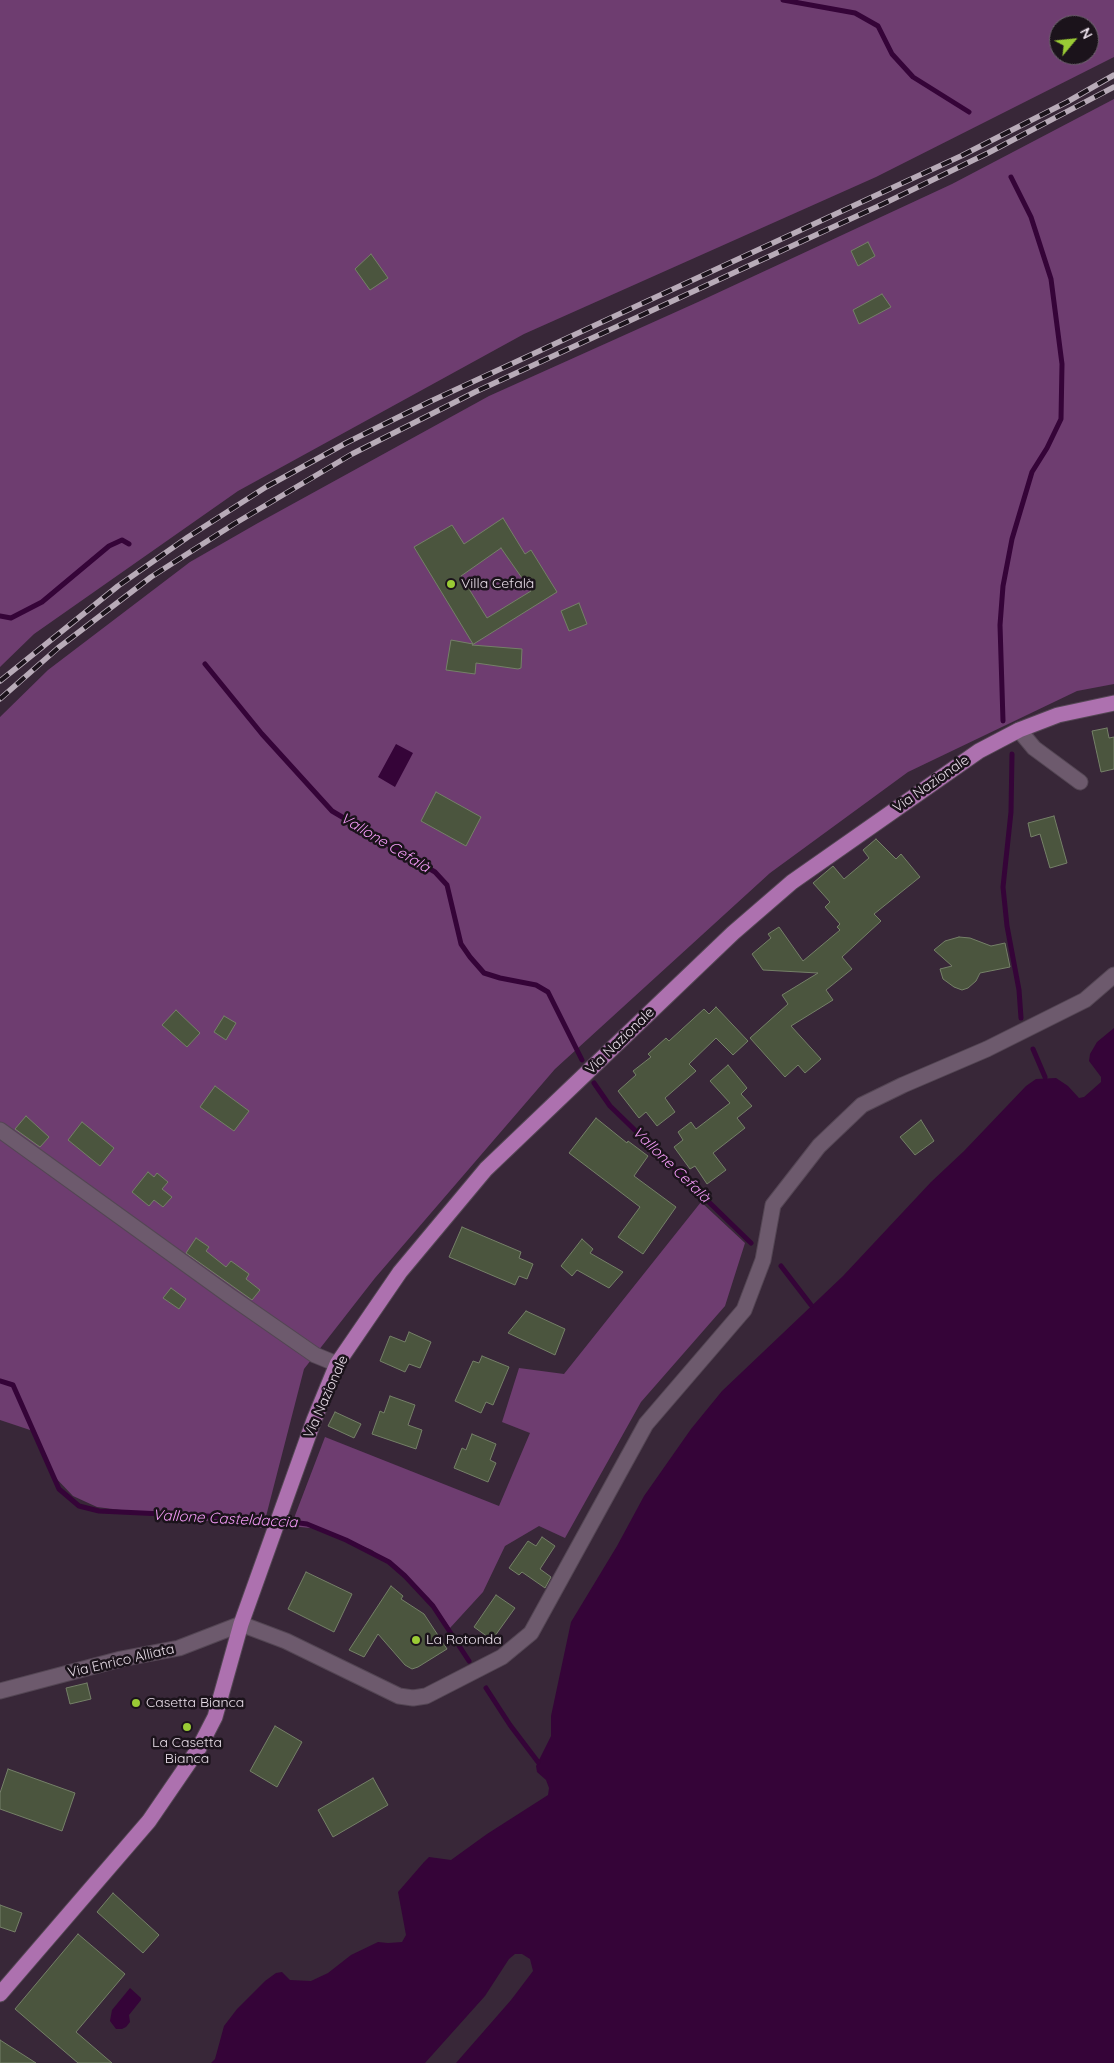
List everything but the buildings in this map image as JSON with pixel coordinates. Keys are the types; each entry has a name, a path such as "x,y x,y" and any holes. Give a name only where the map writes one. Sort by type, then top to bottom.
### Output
{"main road":[{"name":"Via Nazionale","path":"0,1994 149,1821 199,1748 215,1717 241,1624 274,1529 338,1364 400,1272 486,1168 733,933 792,882 979,751 1019,730 1058,715 1114,703"}],"street":[{"path":"1019,730 1034,748 1080,782"},
{"path":"241,1624 286,1641 399,1696 413,1698 426,1696 502,1657 531,1633 646,1424 744,1310 763,1260 774,1205 819,1146 862,1105 987,1049 1085,1000 1114,975"},
{"path":"0,1130 315,1355 338,1364"},
{"name":"Via Enrico Alliata","path":"0,1690 121,1659 179,1648 241,1624"}],"shaded area":[{"path":"0,0 1114,0 1114,57 1099,65 1099,15 1049,15 1049,65 1098,65 876,177 524,334 238,491 34,634 0,667"},
{"path":"1114,99 1114,684 1077,691 908,772 770,873 555,1069 375,1278 304,1369 263,1528 97,1507 73,1496 52,1474 36,1432 0,1420 0,717 48,670 190,562 258,523 489,396 698,302 952,184"},
{"path":"396,744 413,753 395,787 378,777"},
{"path":"1114,1028 1114,2063 456,2063 511,2000 533,1971 530,1959 522,1954 515,1954 509,1959 485,1996 425,2063 211,2063 215,2059 224,2026 237,2009 265,1981 276,1973 282,1972 290,1980 311,1981 328,1973 351,1955 378,1942 402,1942 406,1935 398,1892 424,1862 429,1857 451,1860 487,1834 548,1795 549,1788 546,1780 537,1772 536,1766 551,1736 551,1716 571,1622 617,1546 644,1496 691,1429 722,1391 843,1276 931,1182 964,1151 1026,1086 1036,1079 1056,1078 1068,1086 1079,1098 1084,1097 1101,1082 1101,1077 1089,1061 1090,1054 1097,1042"},
{"path":"701,1202 745,1243 725,1306 641,1402 565,1538 539,1526 505,1546 483,1592 450,1628 429,1598 372,1550 320,1529 291,1526 325,1437 499,1506 530,1433 502,1422 519,1368 564,1374"},
{"path":"130,1988 141,2000 129,2015 130,2022 126,2027 116,2029 110,2021 112,2010"}],"waterway":[{"path":"783,0 855,13 878,26 892,54 913,77 969,112"},
{"path":"1003,721 1000,625 1003,586 1012,539 1032,472 1047,448 1061,419 1062,364 1051,279 1031,217 1011,177"},
{"name":"Vallone Cefalà","path":"0,616 11,618 42,602 109,546 122,540 129,544"},
{"name":"Vallone Cefalà","path":"205,664 262,734 332,811 435,872 447,885 461,944 470,957 484,973 536,985 548,992 582,1060"},
{"path":"1012,754 1011,812 1003,887 1007,926 1019,990 1021,1018"},
{"path":"1033,1049 1045,1077"},
{"name":"Vallone Cefalà","path":"594,1083 610,1106 751,1243"},
{"name":"Vallone Cefalà","path":"781,1266 811,1305"},
{"name":"Vallone Casteldaccia","path":"0,1381 13,1385 59,1489 79,1506 99,1511 269,1519 307,1524 346,1540 389,1562 433,1606 469,1661"},
{"name":"Vallone Casteldaccia","path":"486,1688 510,1725 538,1762"}],"railway":[{"path":"0,681 118,586 188,537 266,487 346,443 429,402 961,156 1067,102 1114,75"},
{"path":"0,699 58,648 151,577 234,524 352,454 475,392 883,204 988,153 1114,87"}],"place":[{"name":"Villa Cefalà","path":"451,584"},
{"name":"La Rotonda","path":"416,1640"},
{"name":"Casetta Bianca","path":"136,1703"},
{"name":"La Casetta Bianca","path":"187,1727"}]}
